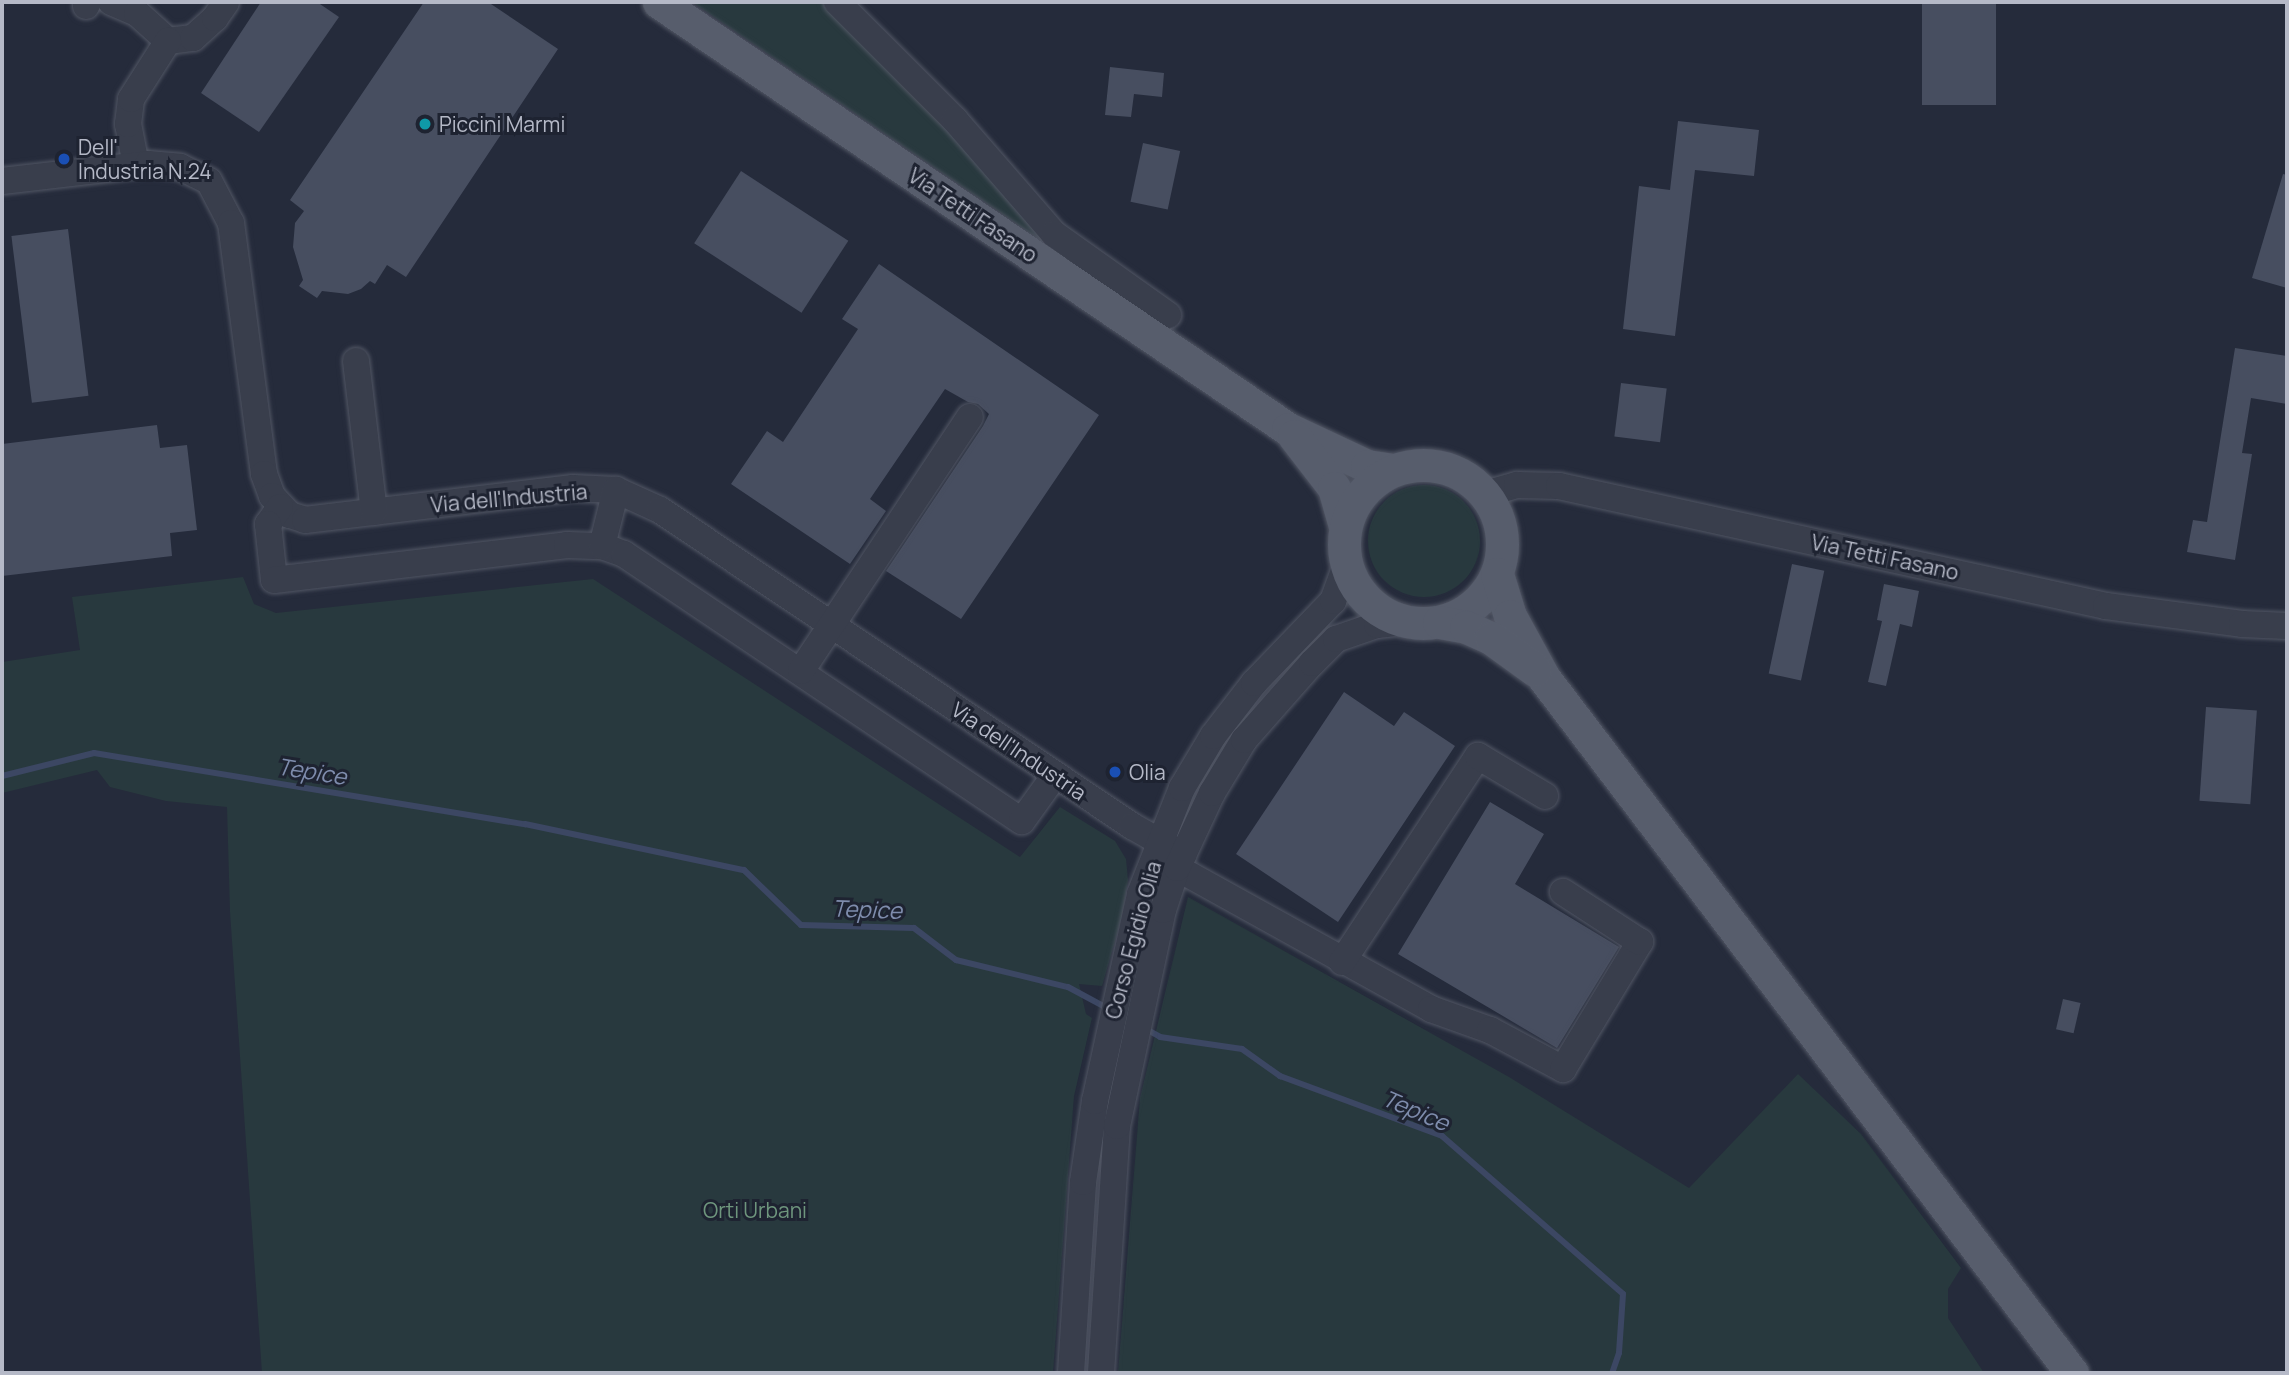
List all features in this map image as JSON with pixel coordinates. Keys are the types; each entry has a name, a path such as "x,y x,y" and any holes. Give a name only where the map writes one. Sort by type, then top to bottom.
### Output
{"main road":[{"name":"Via Tetti Fasano","path":"659,2 1068,262 1288,429 1367,466 1392,470"},
{"name":"Via Tetti Fasano","path":"1288,429 1334,488 1345,526"},
{"path":"1423,622 1463,612 1483,596 1497,573 1502,553 1502,532 1496,512 1485,494 1466,477 1443,467 1417,464 1392,470 1371,483 1355,503 1345,526 1343,546 1346,565 1355,585 1369,602 1387,615 1423,622 1466,627 1491,638 1544,678"},
{"path":"1497,573 1510,616 1544,678 2072,1373"}],"street":[{"path":"136,165 128,124 131,99 167,41 193,37 215,18 226,2"},
{"path":"837,2 955,120 1054,234 1068,262 1168,315"},
{"path":"95,3 137,13 167,41"},
{"path":"2,181 136,165 180,167 209,181 231,223 264,474 272,496 280,507 268,524 274,580 567,545 602,545 624,554 1022,821 1055,775"},
{"path":"356,361 374,512"},
{"path":"801,671 970,417"},
{"name":"Via Tetti Fasano","path":"1485,494 1517,485 1559,486 2106,606 2242,624 2287,626"},
{"name":"Via dell'Industria","path":"280,507 305,520 573,488 616,490 660,510 1159,843 1180,861 1342,962 1431,1009 1490,1030 1563,1069 1640,942 1563,892"},
{"path":"602,545 616,490"},
{"name":"Corso Egidio Olia","path":"1071,1373 1083,1182 1110,1029 1140,894 1182,788 1213,736 1254,683 1333,601 1346,565"},
{"name":"Corso Egidio Olia","path":"1101,1373 1117,1126 1163,910 1180,861 1212,793 1244,740 1336,639 1377,625 1423,622"},
{"path":"1342,962 1478,756 1545,796"}],"green space":[{"path":"692,2 821,2 834,10 951,129 1049,246"},
{"path":"1424,485 1445,489 1463,502 1476,520 1480,541 1476,562 1463,580 1445,593 1424,597 1403,593 1385,580 1372,562 1368,541 1372,520 1385,502 1403,489"},
{"name":"Orti Urbani","path":"243,577 254,604 276,613 593,579 1020,857 1060,807 1115,841 1126,859 1128,880 1122,917 1102,986 1079,984 1086,1014 1092,1018 1074,1096 1053,1373 262,1373 230,912 227,807 166,801 110,787 97,770 2,793 2,662 80,650 72,597"},
{"path":"1188,897 1509,1077 1689,1188 1798,1074 1861,1134 1961,1268 1948,1289 1948,1318 1984,1373 1118,1373 1140,1098"}],"building":[{"path":"261,2 317,2 339,17 259,132 201,93"},
{"name":"Piccini Marmi","path":"424,2 488,2 558,49 406,277 387,265 375,284 370,281 361,289 348,294 322,291 317,298 299,286 303,280 293,247 295,223 304,211 290,200"},
{"path":"1922,2 1996,2 1996,105 1922,105"},
{"path":"1110,67 1164,73 1162,97 1134,94 1131,117 1105,115"},
{"path":"1678,121 1759,130 1754,176 1695,170 1675,336 1623,329 1639,186 1670,190"},
{"path":"1143,143 1180,151 1168,210 1131,202"},
{"path":"741,171 848,241 802,313 694,243"},
{"path":"2283,174 2287,175 2287,288 2252,278"},
{"path":"68,229 88,396 32,403 11,236"},
{"path":"879,264 1099,415 961,619 886,571 983,426 989,414 978,404 968,402 945,389 870,499 886,511 850,564 731,484 767,431 783,442 858,329 842,319"},
{"path":"2235,348 2287,356 2287,404 2251,398 2242,453 2252,454 2235,560 2187,552 2193,520 2207,522"},
{"path":"1621,383 1667,389 1660,442 1614,437"},
{"path":"157,425 160,448 187,445 197,530 170,533 172,556 2,576 2,444"},
{"path":"1792,564 1824,571 1801,680 1769,674"},
{"path":"1884,584 1919,591 1912,627 1900,624 1886,686 1868,682 1882,621 1877,620"},
{"path":"1344,692 1394,726 1404,712 1455,746 1338,922 1236,854"},
{"path":"2206,707 2257,711 2250,804 2199,801"},
{"path":"1490,802 1544,834 1515,884 1619,947 1557,1048 1398,954"},
{"path":"2063,999 2081,1003 2074,1033 2056,1029"}],"waterway":[{"name":"Tepice","path":"2,776 94,753 525,824 744,870 801,925 914,928 956,960 1068,987 1107,1008"},
{"name":"Tepice","path":"1144,1028 1160,1037 1242,1049 1280,1076 1442,1136 1623,1294 1619,1353 1612,1373"}],"place":[{"name":"Piccini Marmi","path":"425,124"},
{"name":"Dell' Industria N.24","path":"64,159"},
{"name":"Olia","path":"1115,772"}]}
